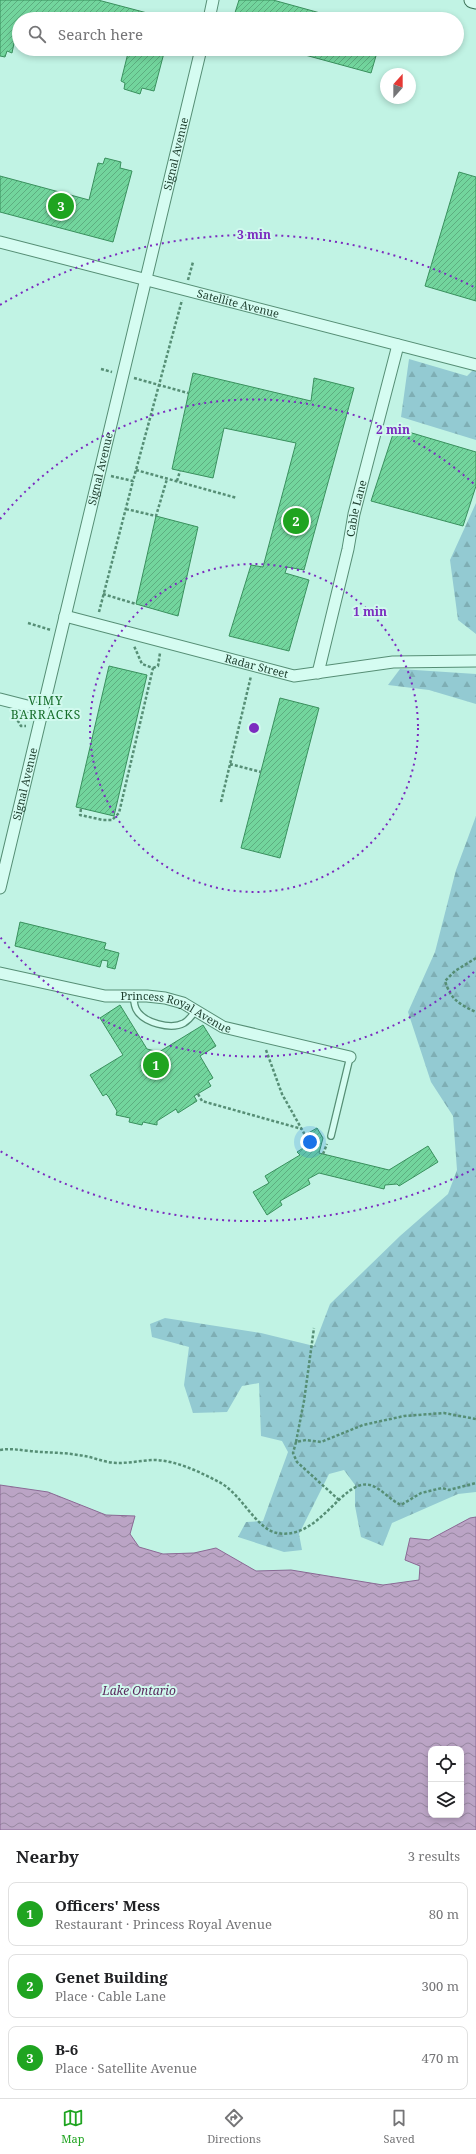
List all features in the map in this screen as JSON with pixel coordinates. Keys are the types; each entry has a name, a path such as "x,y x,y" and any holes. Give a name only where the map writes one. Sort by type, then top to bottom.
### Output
{"main road":[{"path":"472,0 476,1"}],"street":[{"path":"210,12 213,0"},
{"name":"Signal Avenue","path":"0,888 199,56"},
{"name":"Satellite Avenue","path":"0,242 476,365"},
{"name":"Cable Lane","path":"318,673 348,549 354,514 398,345"},
{"name":"Radar Street","path":"65,616 294,676 393,662 476,661"},
{"path":"0,699 43,710"},
{"name":"Princess Royal Avenue","path":"0,973 105,996 165,998 183,1003 222,1027 350,1057"}],"lane":[{"path":"133,996 135,1008 140,1015 155,1023 164,1025 183,1024 189,1020 195,1011"},
{"path":"331,1136 350,1057"}],"path":[{"path":"78,620 82,610 98,614 158,384 193,262"},
{"path":"101,369 188,393"},
{"path":"136,470 237,498"},
{"path":"177,481 180,471"},
{"path":"100,473 133,481"},
{"path":"126,508 156,516 167,478"},
{"path":"103,594 136,604"},
{"path":"28,623 61,632"},
{"path":"140,646 133,644 142,664 153,668 158,666 161,651 154,649"},
{"path":"81,809 80,815 103,820 112,820 119,813 153,668"},
{"path":"222,802 251,674"},
{"path":"230,764 261,772"},
{"path":"476,958 455,971 446,981 450,995 463,1006 476,1012"},
{"path":"261,1036 282,1094 305,1135"},
{"path":"198,1094 202,1102 302,1129"},
{"path":"314,1328 304,1402 293,1453 297,1462 339,1500"},
{"path":"296,1442 306,1440 321,1442 363,1425 404,1416 444,1412 476,1420"},
{"path":"0,1450 14,1448 66,1453 120,1463 143,1460 173,1463 220,1482 240,1498 263,1526 278,1533 298,1531 309,1526 322,1518 352,1488 361,1485 370,1485 377,1488 400,1504 421,1493 442,1488 449,1490 476,1483"}],"green space":[{"path":"409,359 467,376 476,367 476,440 401,417"},
{"path":"476,503 476,634 458,620 450,560"},
{"path":"400,669 476,674 476,704 429,690 388,685"},
{"path":"476,816 476,1492 458,1494 392,1523 383,1546 361,1537 355,1506 355,1485 344,1470 329,1474 299,1534 302,1550 284,1552 238,1537 246,1522 263,1521 288,1452 282,1441 261,1436 259,1383 242,1386 227,1412 193,1413 184,1385 189,1347 152,1337 150,1324 165,1318 261,1333 314,1346 330,1304 400,1236 448,1194 457,1170 453,1116 431,1082 408,1012 435,952 456,870"}],"water":[{"name":"Lake Ontario","path":"0,1485 48,1492 106,1515 135,1516 130,1534 139,1547 163,1554 194,1553 216,1548 256,1571 291,1570 383,1585 419,1580 420,1566 405,1560 410,1538 429,1540 470,1518 476,1517 476,1830 0,1830"}],"building":[{"path":"0,0 98,0 143,12 12,12 12,53 7,51 5,57 0,56"},
{"path":"239,0 273,0 317,12 235,12"},
{"path":"127,56 163,56 154,91 142,88 140,94 124,89 125,83 121,81"},
{"path":"309,56 376,56 371,73"},
{"path":"105,158 121,162 120,168 132,171 113,242 0,212 0,176 89,200 98,163 103,164"},
{"path":"459,172 476,177 476,301 425,286"},
{"path":"193,373 311,401 314,378 354,388 304,570 287,567 285,573 309,580 289,651 229,636 251,565 263,567 296,443 224,428 213,478 172,469"},
{"path":"395,428 476,452 476,486 463,526 371,501"},
{"path":"156,516 198,527 178,616 136,604"},
{"path":"109,666 147,675 114,816 76,807"},
{"path":"280,698 319,708 280,858 241,848"},
{"path":"20,922 106,943 104,949 119,953 115,969 107,967 108,961 102,960 100,967 15,946"},
{"path":"120,1005 147,1049 159,1052 203,1025 216,1046 200,1056 213,1078 208,1081 211,1086 194,1096 197,1101 178,1113 176,1109 157,1121 157,1125 143,1122 142,1125 129,1122 130,1118 116,1115 117,1111 108,1096 106,1094 103,1096 90,1075 123,1055 100,1018"},
{"path":"317,1128 323,1138 319,1153 389,1170 428,1146 438,1162 399,1186 397,1184 385,1185 384,1189 319,1173 308,1179 310,1184 280,1201 282,1205 267,1215 253,1192 269,1183 265,1176 300,1155 297,1152 308,1145 303,1136"}],"place":[{"name":"B-6","path":"61,206"},
{"name":"Genet Building","path":"296,521"},
{"name":"Officers' Mess","path":"156,1065"}],"district":[{"name":"VIMY BARRACKS","path":"46,708"}]}
